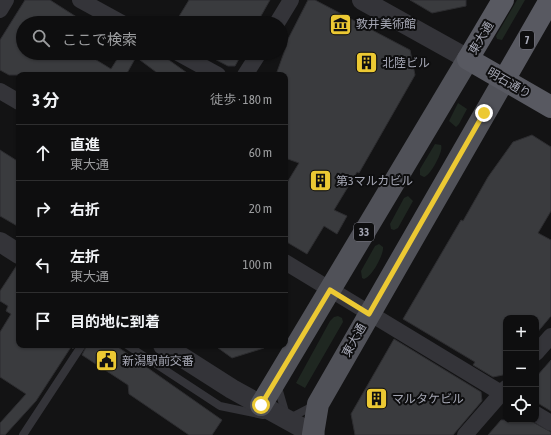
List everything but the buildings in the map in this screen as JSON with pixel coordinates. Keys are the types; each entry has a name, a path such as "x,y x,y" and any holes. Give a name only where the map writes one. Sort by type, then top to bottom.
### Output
{"highway":[{"name":"東大通","path":"468,59 503,0"},
{"name":"東大通","path":"504,80 550,0"},
{"name":"明石通り","path":"468,59 551,107"}],"main road":[{"name":"東大通","path":"261,405 468,59"},
{"name":"東大通","path":"305,432 318,404 504,80"}],"street":[{"path":"0,10 6,0"},
{"path":"80,0 109,16"},
{"path":"281,16 291,0"},
{"path":"362,0 468,59"},
{"path":"191,60 213,72"},
{"path":"248,72 255,60"},
{"path":"0,91 16,100"},
{"path":"0,242 16,252"},
{"path":"288,264 369,314 503,391"},
{"path":"168,348 305,432"},
{"path":"465,435 503,393"},
{"path":"539,416 551,423"}],"lane":[{"path":"24,435 80,348"},
{"path":"133,348 220,406 305,432"},
{"path":"276,380 305,432"}],"shaded area":[{"path":"517,0 525,0 502,40 497,39 496,36"},
{"path":"458,103 467,109 456,127 449,121"},
{"path":"435,144 441,145 439,157 427,176 424,177 420,175 420,169"},
{"path":"408,196 413,201 398,228 394,230 391,229 390,224 404,198"},
{"path":"379,244 383,247 380,260 374,270 364,279 362,278 361,271 375,246"},
{"path":"338,316 342,318 343,322 305,388 296,383 330,321 334,317"}],"place":[{"name":"敦井美術館","path":"341,24"},
{"name":"北陸ビル","path":"366,63"},
{"name":"第3マルカビル","path":"320,181"},
{"name":"新潟駅前交番","path":"106,361"},
{"name":"マルタケビル","path":"376,399"}],"route":[{"path":"261,405 330,290 369,314 484,113"}]}
